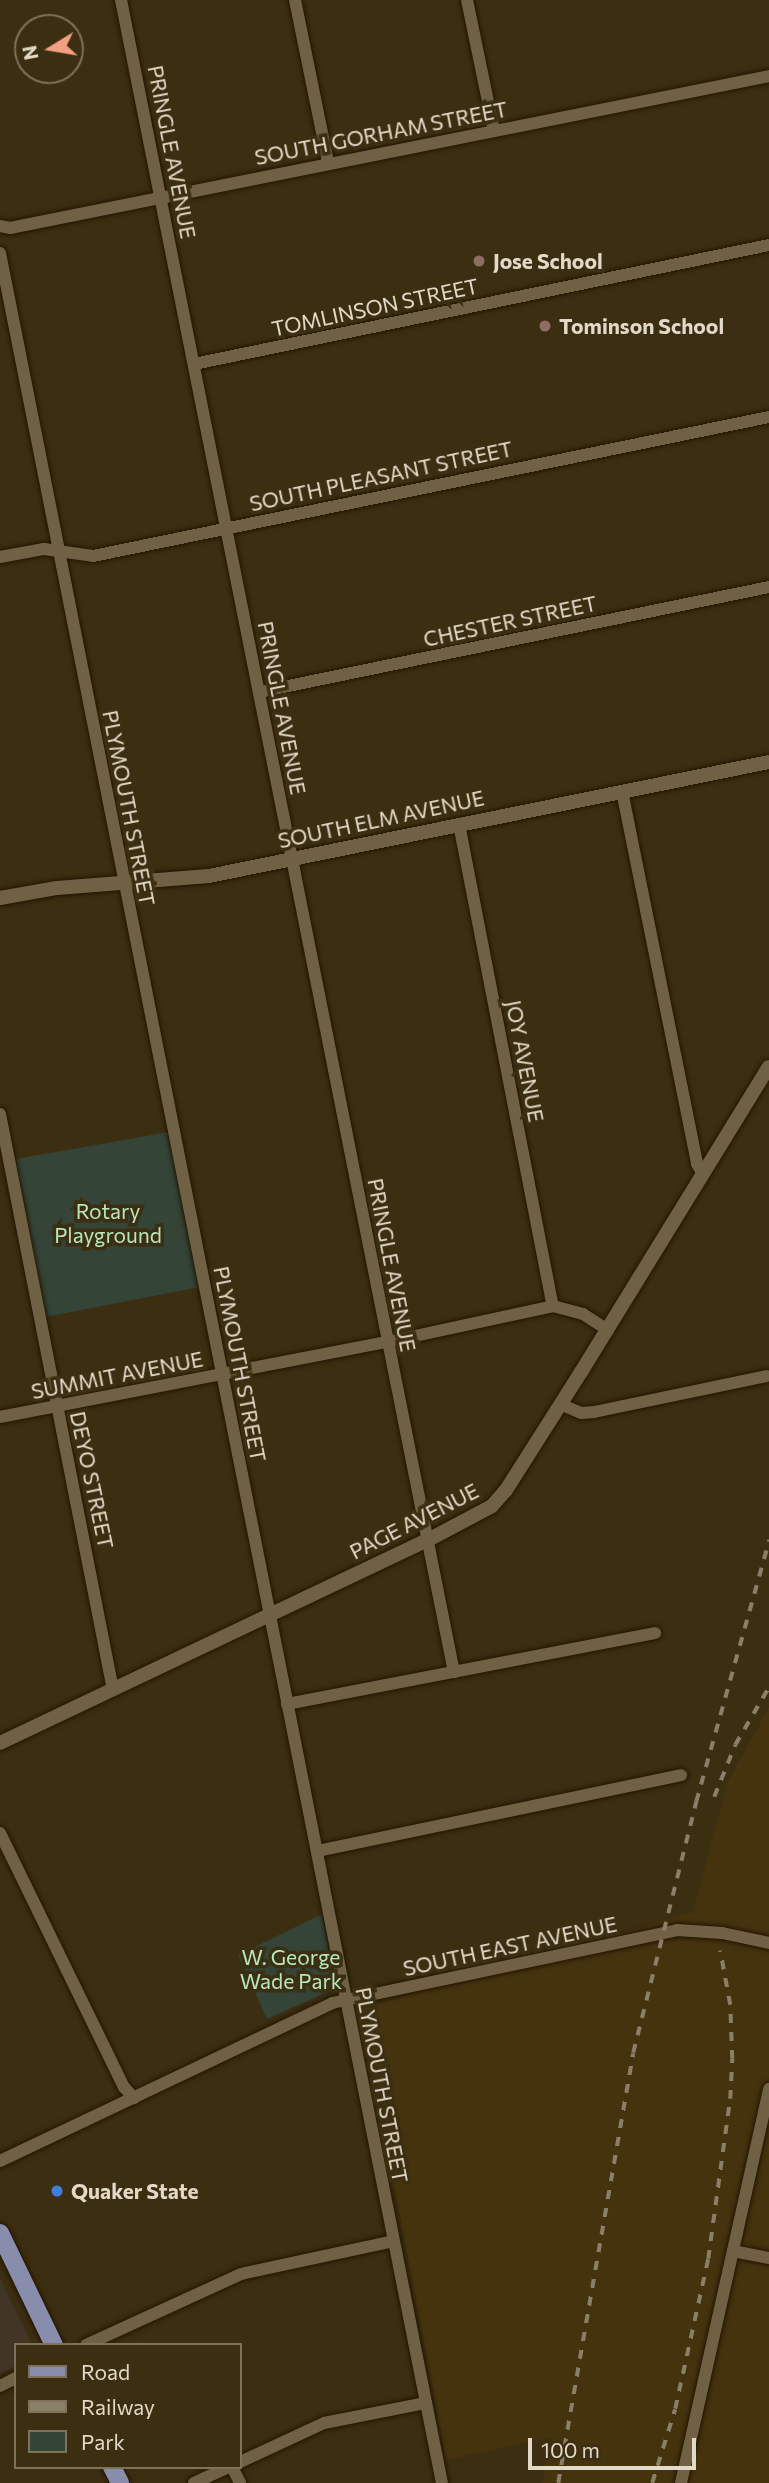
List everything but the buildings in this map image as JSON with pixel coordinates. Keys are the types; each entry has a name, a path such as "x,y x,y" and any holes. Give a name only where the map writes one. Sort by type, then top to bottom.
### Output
{"main road":[{"path":"0,2233 53,2343"}],"street":[{"name":"PRINGLE AVENUE","path":"121,0 454,1672"},
{"path":"295,0 328,162"},
{"path":"467,0 494,130"},
{"name":"SOUTH GORHAM STREET","path":"0,226 10,228 328,162 769,76"},
{"name":"TOMLINSON STREET","path":"194,364 769,245"},
{"name":"PLYMOUTH STREET","path":"0,253 442,2483"},
{"name":"SOUTH PLEASANT STREET","path":"0,557 44,549 93,556 769,417"},
{"name":"CHESTER STREET","path":"259,692 769,587"},
{"name":"SOUTH ELM AVENUE","path":"0,898 57,888 209,876 769,762"},
{"path":"622,791 697,1164 704,1174"},
{"name":"JOY AVENUE","path":"459,824 553,1306"},
{"name":"PAGE AVENUE","path":"0,1743 428,1540 483,1513 499,1499 608,1330 769,1068"},
{"name":"DEYO STREET","path":"0,1114 113,1690"},
{"name":"SUMMIT AVENUE","path":"0,1417 387,1342 553,1306 583,1314 608,1330"},
{"path":"560,1404 581,1413 594,1412 766,1376"},
{"path":"287,1704 656,1633"},
{"path":"318,1851 681,1775"},
{"path":"0,1833 124,2087 134,2098"},
{"name":"SOUTH EAST AVENUE","path":"0,2161 332,2003 677,1930 722,1933 769,1943"},
{"path":"681,2483 769,2090"},
{"path":"90,2343 240,2274 393,2241"},
{"path":"733,2251 769,2258"},
{"path":"242,2461 324,2423 426,2403"},
{"path":"194,2483 226,2469"}],"shaded area":[{"path":"769,1707 769,2483 543,2483 548,2438 446,2460 361,2009 693,1912 728,1782"},
{"path":"0,2278 31,2343 14,2343 14,2367 0,2373"}],"green space":[{"name":"Rotary Playground","path":"175,1131 205,1286 40,1318 10,1160"},
{"name":"W. George Wade Park","path":"322,1914 336,1988 267,2019 238,1955"}],"railway":[{"path":"558,2483 633,2053 696,1802 769,1540"},
{"path":"714,1797 735,1745 769,1687"},
{"path":"652,2483 675,2409 708,2259 730,2099 730,2005 720,1951"}],"place":[{"name":"Jose School","path":"479,261"},
{"name":"Tominson School","path":"545,326"},
{"name":"Quaker State","path":"57,2191"}]}
